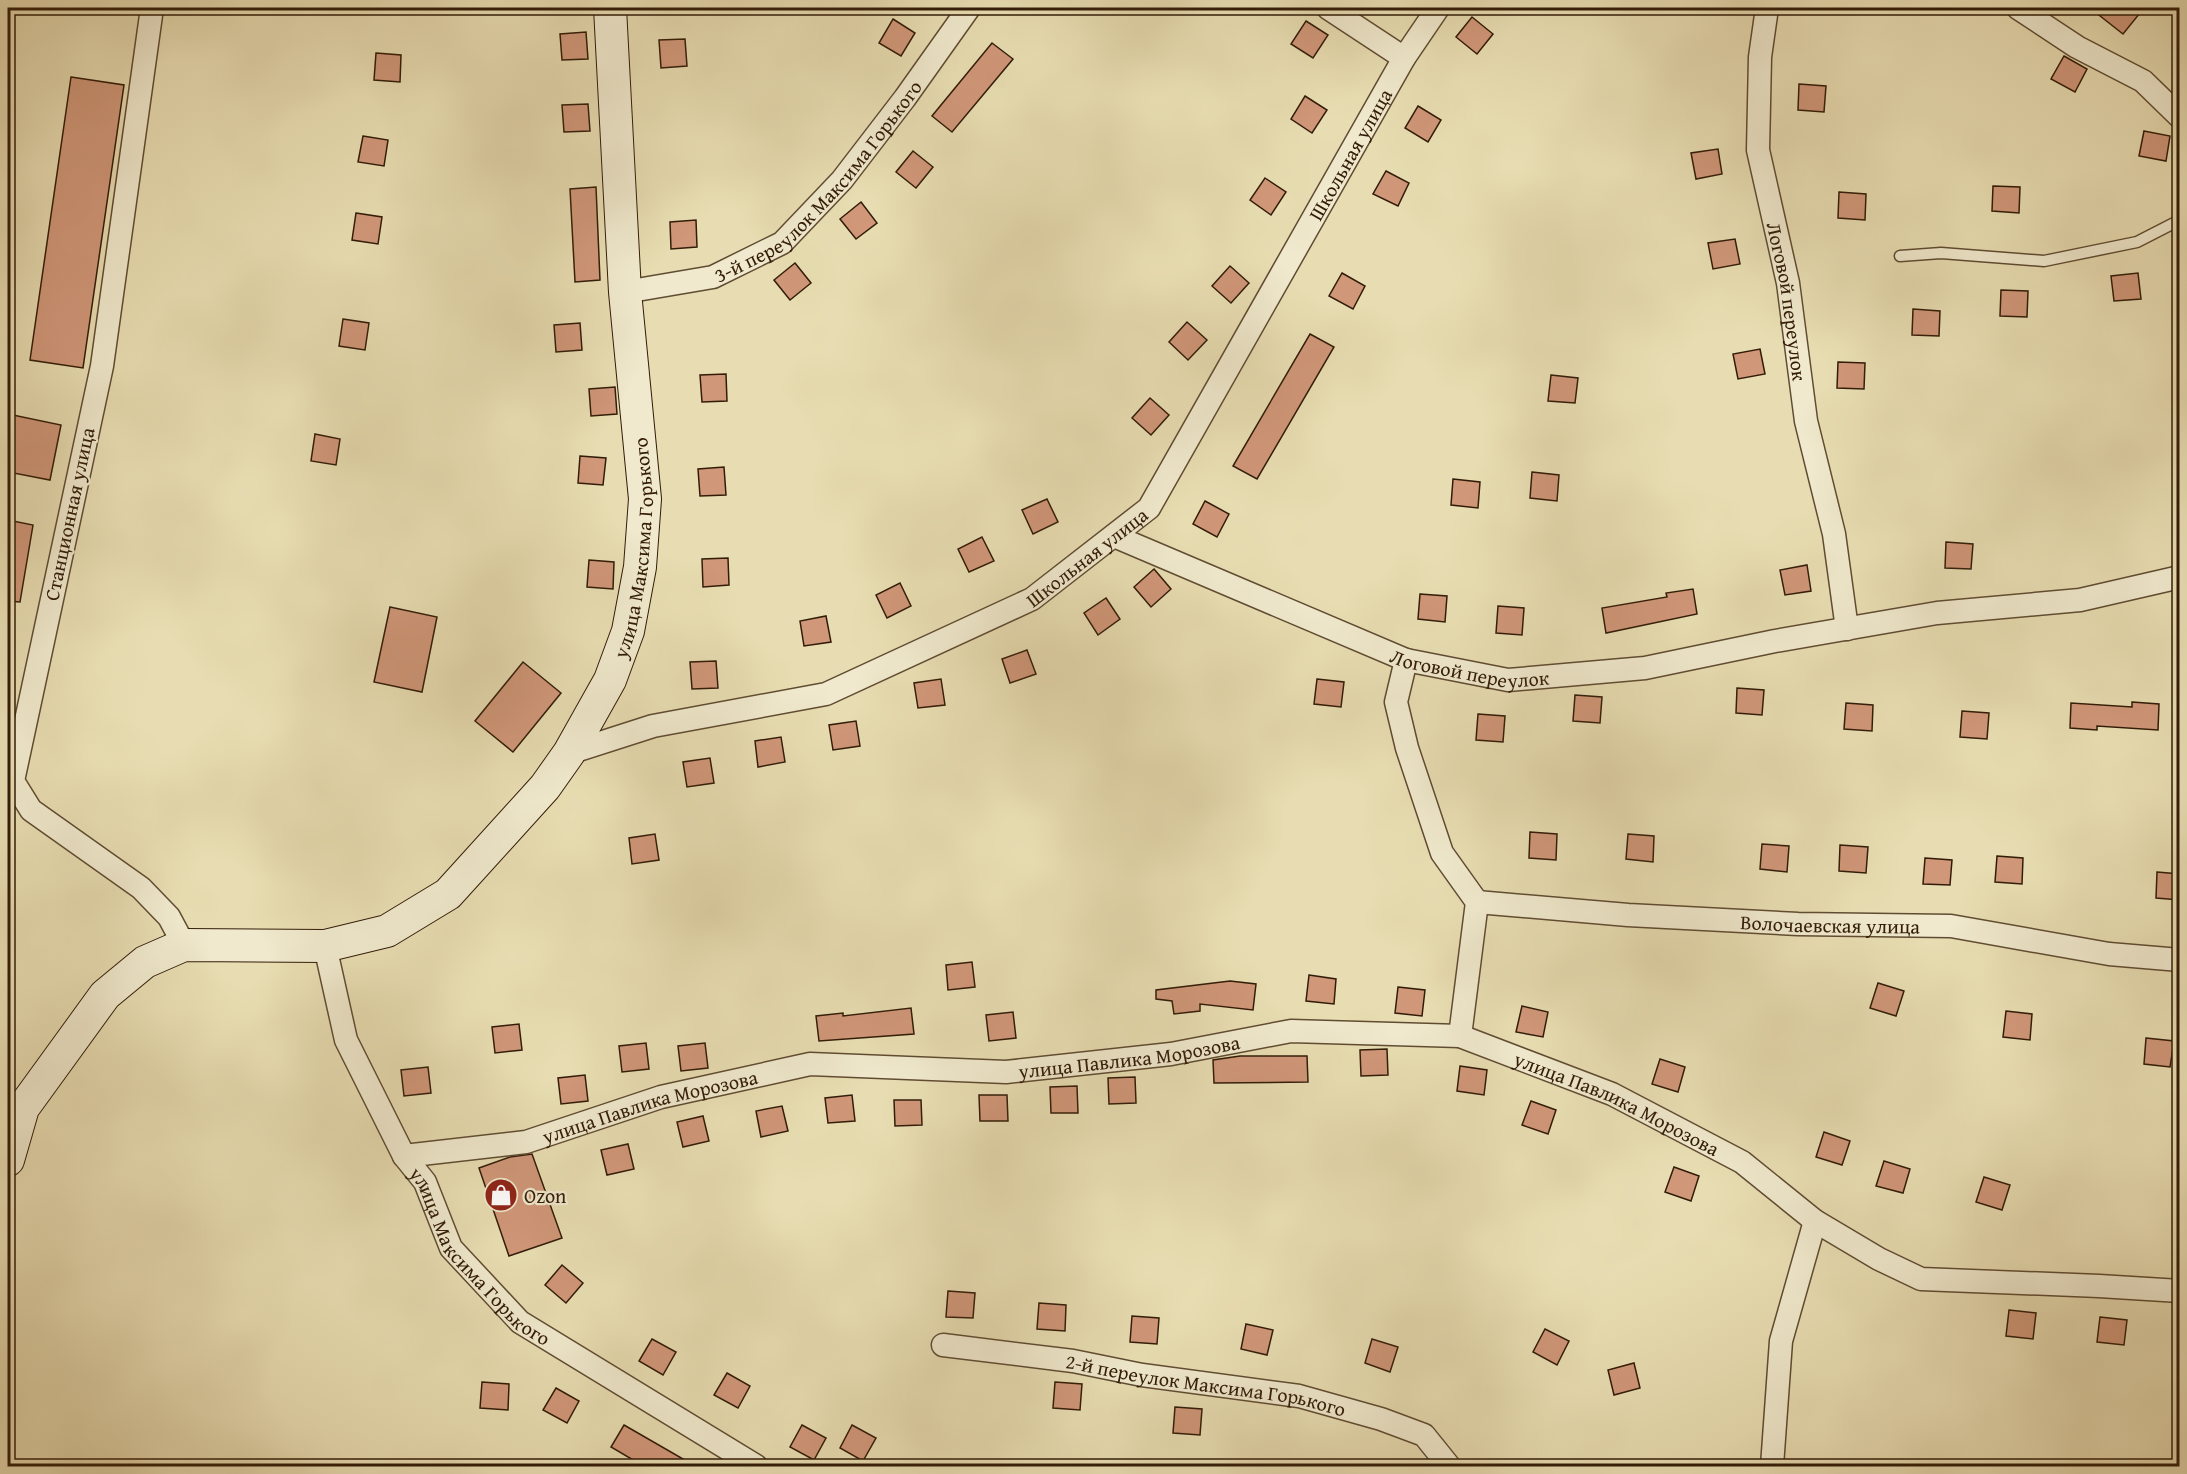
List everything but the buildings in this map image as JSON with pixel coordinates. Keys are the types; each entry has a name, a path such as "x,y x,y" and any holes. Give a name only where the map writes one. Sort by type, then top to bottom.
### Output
{"street":[{"name":"Станционная улица","path":"152,8 102,366 13,781 31,810 141,888 169,917 184,945"},
{"name":"улица Максима Горького","path":"8,1160 23,1108 105,995 145,962 184,945 325,946 387,931 448,894 545,787 568,753 610,680 628,631 640,567 645,499 626,292 610,8"},
{"name":"3-й переулок Максима Горького","path":"626,292 713,277 782,243 842,180 905,98 969,8"},
{"path":"1328,8 1404,58"},
{"name":"Школьная улица","path":"568,753 653,726 825,694 1032,599 1149,508 1404,58 1438,8"},
{"name":"Логовой переулок","path":"1767,8 1760,57 1758,150 1788,283 1806,421 1834,534 1847,629"},
{"path":"2018,8 2077,47 2143,81 2180,117"},
{"name":"Логовой переулок","path":"1114,536 1406,660 1508,680 1645,668 1937,613 2080,600 2180,577"},
{"path":"1406,660 1396,702 1407,748 1442,853 1478,902 1460,1036"},
{"name":"Волочаевская улица","path":"1478,902 1628,915 1798,924 1951,926 2109,954 2180,960"},
{"name":"улица Максима Горького","path":"325,946 346,1040 404,1156 425,1182 451,1248 520,1322 756,1467"},
{"name":"улица Павлика Морозова","path":"404,1156 526,1142 661,1097 810,1064 1006,1072 1171,1054 1291,1031 1460,1036 1612,1094 1742,1162 1815,1221 1879,1259 1921,1280 2100,1286 2180,1292"},
{"path":"1772,1467 1781,1341 1815,1221"},
{"name":"2-й переулок Максима Горького","path":"943,1345 1073,1361 1142,1375 1299,1396 1381,1419 1424,1435 1449,1467"}],"lane":[{"path":"1900,256 1941,253 2044,261 2137,242 2180,220"}],"place":[{"name":"Ozon","path":"501,1195"}]}
